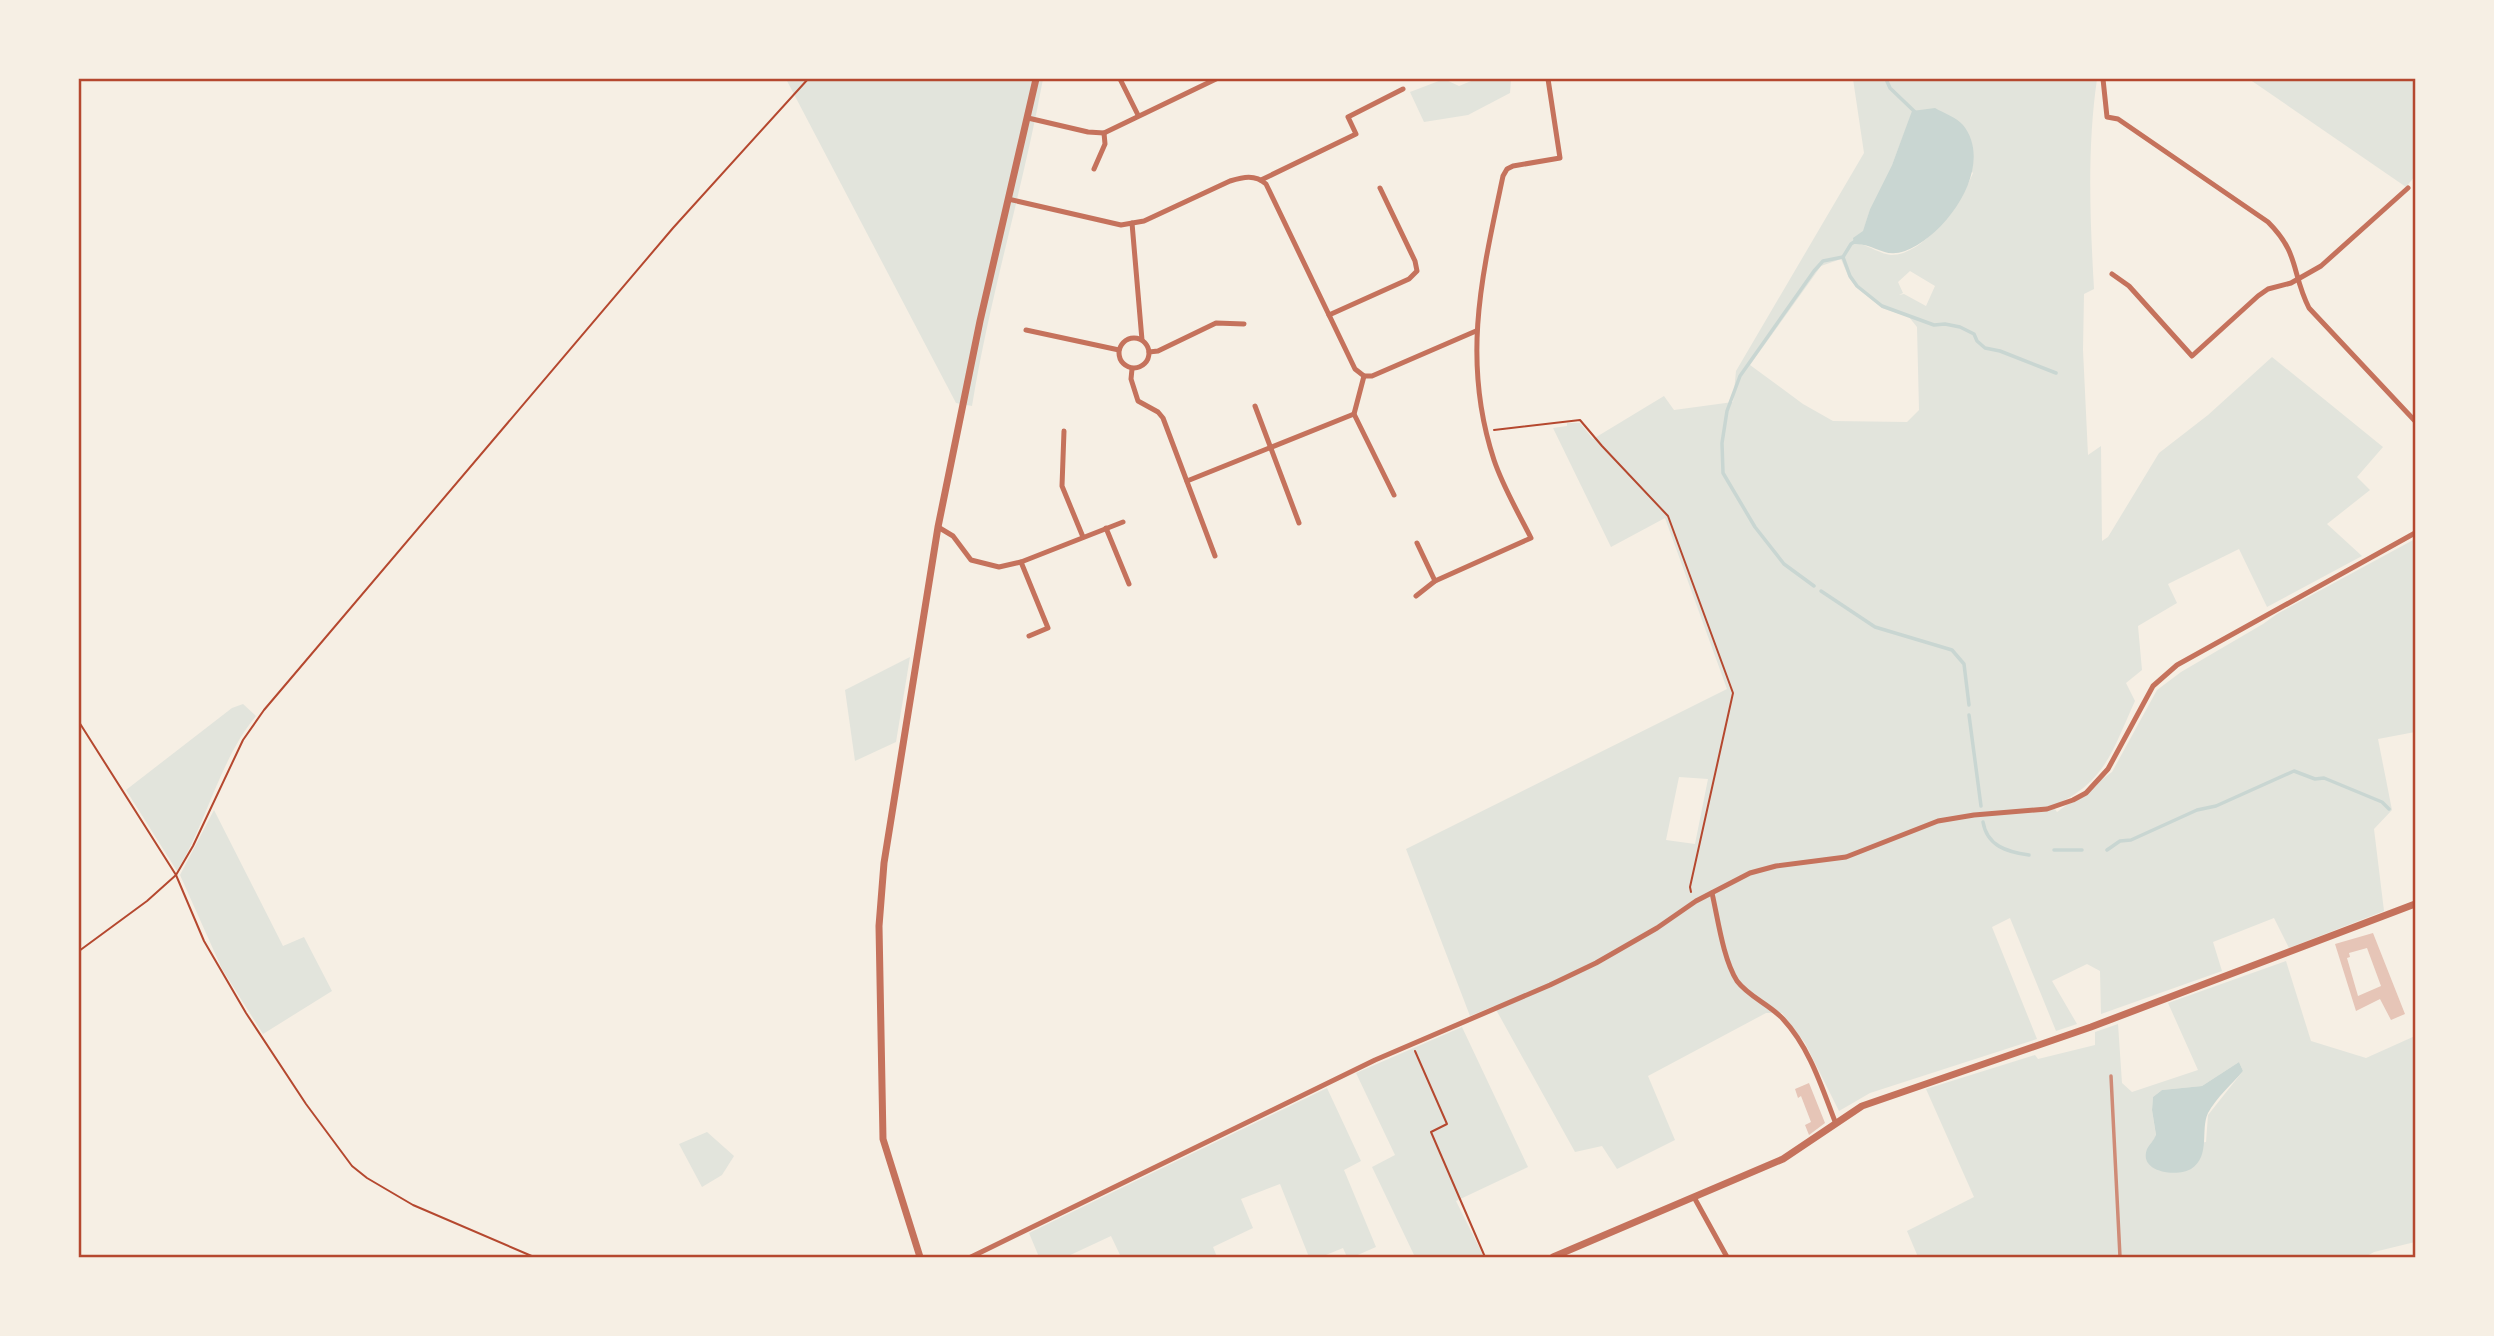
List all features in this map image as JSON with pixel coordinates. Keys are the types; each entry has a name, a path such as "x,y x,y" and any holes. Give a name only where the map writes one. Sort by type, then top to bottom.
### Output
{"street":[{"path":"920,1257 883,1139 879,926 884,863 938,527 978,334 1036,79"},
{"path":"1120,79 1138,116"},
{"path":"1028,117 1088,132 1104,133 1216,79"},
{"path":"1416,596 1436,581 1531,538 1501,479 1486,431 1476,381 1476,331 1482,280 1503,176 1507,169 1513,166 1560,158 1548,79"},
{"path":"2103,79 2107,117 2118,119 2268,222 2282,236 2292,254 2301,292 2317,318 2415,421"},
{"path":"1008,199 1121,225 1144,221 1239,178 1261,180 1356,134 1348,117 1403,89"},
{"path":"1094,169 1105,144 1104,133"},
{"path":"1261,180 1266,184 1355,369 1364,376 1372,376 1476,331"},
{"path":"1329,315 1409,279 1417,271 1415,261 1380,188"},
{"path":"2112,274 2129,286 2192,356 2258,296 2268,289 2291,283 2333,257 2408,188"},
{"path":"1132,223 1142,340 1149,352 1145,364 1132,369"},
{"path":"1149,352 1158,351 1216,323 1244,324"},
{"path":"1026,330 1119,350"},
{"path":"1132,369 1121,362 1119,350 1128,339 1142,340"},
{"path":"1132,369 1131,379 1138,401 1158,412 1163,418 1214,556"},
{"path":"1364,376 1354,414 1394,495"},
{"path":"1255,406 1299,523"},
{"path":"1187,481 1354,414"},
{"path":"1064,431 1062,485 1083,537"},
{"path":"938,527 953,536 971,560 999,567 1021,562 1123,522"},
{"path":"1106,528 1129,584"},
{"path":"971,1257 1412,1044 1596,963 1657,928 1696,901 1750,873 1776,866 1846,857 1938,821 2046,809 2073,800 2086,793 2108,769 2153,686 2177,665 2415,533"},
{"path":"1417,543 1436,581"},
{"path":"1021,562 1048,628 1029,636"},
{"path":"1712,893 1732,972 1746,991 1778,1014 1797,1037 1811,1063 1836,1124"},
{"path":"1553,1257 1695,1199 1783,1159 1862,1106 2091,1027 2415,904"},
{"path":"1695,1199 1727,1257"}],"path":[{"path":"79,951 176,875 193,846 243,740 264,709 664,238 808,79"},
{"path":"1486,431 1580,420 1668,516 1733,693 1690,887 1696,901"},
{"path":"79,722 176,875 204,941 246,1013 306,1104 352,1166 413,1205 534,1257"},
{"path":"1412,1044 1447,1124 1432,1132 1485,1257"}],"shaded area":[{"path":"786,79 1043,79 972,406 956,403"},
{"path":"1444,79 1459,86 1476,79 1511,79 1510,93 1468,115 1424,122 1410,92"},
{"path":"1853,79 2097,79 2091,157 2094,289 2084,294 2083,350 2088,455 2101,446 2102,541 2108,537 2159,453 2208,415 2272,357 2383,447 2357,477 2370,490 2327,524 2362,556 2267,607 2239,549 2168,584 2177,603 2138,626 2142,670 2126,683 2135,701 2113,750 2085,786 2053,806 2057,812 2112,772 2157,690 2181,672 2277,614 2415,539 2415,732 2378,739 2392,810 2374,829 2384,911 2289,948 2274,918 2213,942 2222,971 2101,1014 2100,971 2087,964 2052,981 2077,1024 2056,1031 2010,918 1992,927 2037,1039 1870,1093 1839,1111 1805,1043 1782,1013 1766,1013 1648,1076 1675,1140 1617,1169 1602,1146 1575,1152 1494,1006 1470,1016 1406,849 1727,689 1665,518 1611,547 1553,428 1567,426 1567,423 1580,423 1593,439 1664,396 1674,410 1733,402 1736,371 1864,153","holes":["1912,113 1973,173 1941,225 1917,246 1904,253 1891,255 1860,244 1870,209 1892,165","1841,259 1849,278 1857,288 1882,308 1909,317 1917,327 1919,410 1907,422 1833,421 1803,404 1750,365 1821,266","1910,271 1935,286 1926,306 1904,294 1899,295 1903,293 1898,282","1679,777 1708,779 1695,844 1666,840"]},
{"path":"2249,79 2415,79 2415,176 2406,187"},
{"path":"1935,108 1960,122 1972,142 1974,160 1962,198 1936,231 1905,251 1891,253 1854,244 1853,238 1863,231 1912,111"},
{"path":"910,657 896,742 855,761 845,690"},
{"path":"243,704 256,716 233,751 177,871 126,790 232,708"},
{"path":"214,810 283,946 304,937 332,991 263,1034 222,969 180,875"},
{"path":"2286,961 2311,1041 2366,1058 2415,1036 2415,1242 2374,1252 2365,1257 1918,1257 1907,1231 1974,1197 1926,1089 2035,1055 2038,1059 2095,1045 2095,1032 2118,1024 2122,1083 2132,1092 2198,1070 2168,1003","holes":["2239,1062 2243,1071 2208,1115 2206,1142 2147,1150 2156,1136 2153,1097 2162,1090 2202,1086"]},
{"path":"1462,1027 1528,1167 1456,1201 1484,1257 1415,1257 1372,1167 1395,1155 1356,1073"},
{"path":"2239,1062 2243,1071 2208,1113 2203,1150 2197,1164 2185,1171 2169,1173 2148,1163 2147,1149 2156,1135 2153,1097 2162,1090 2202,1086"},
{"path":"1327,1088 1361,1161 1344,1170 1376,1247 1353,1257 1347,1257 1343,1248 1321,1257 1309,1257 1280,1184 1241,1199 1253,1228 1213,1247 1217,1257 1121,1257 1111,1236 1066,1257 1039,1257 1029,1233"},
{"path":"707,1132 734,1156 722,1175 702,1187 679,1144"}],"building":[{"path":"2373,933 2405,1014 2391,1020 2380,999 2356,1011 2335,944","holes":["2367,948 2381,986 2358,996 2347,958 2350,957 2349,953"]},
{"path":"1809,1083 1825,1123 1809,1135 1805,1125 1811,1122 1801,1096 1798,1098 1795,1089"}],"waterway":[{"path":"1886,79 1890,88 1915,112"},
{"path":"1814,586 1784,564 1755,527 1723,473 1722,443 1727,411 1740,376 1814,271 1823,261 1843,257 1857,240"},
{"path":"1843,257 1857,286 1882,306 1934,325 1960,327 1974,334 1985,348 2000,351 2056,373"},
{"path":"1821,591 1875,627 1952,650 1964,664 1969,705"},
{"path":"1969,715 1981,806"},
{"path":"2107,850 2120,841 2131,840 2197,810 2216,806 2294,771 2315,779 2324,778 2382,802 2389,809"},
{"path":"1983,822 1989,837 1999,846 2029,855"},
{"path":"2054,850 2082,850"}],"railway":[{"path":"2111,1076 2120,1257"}]}
